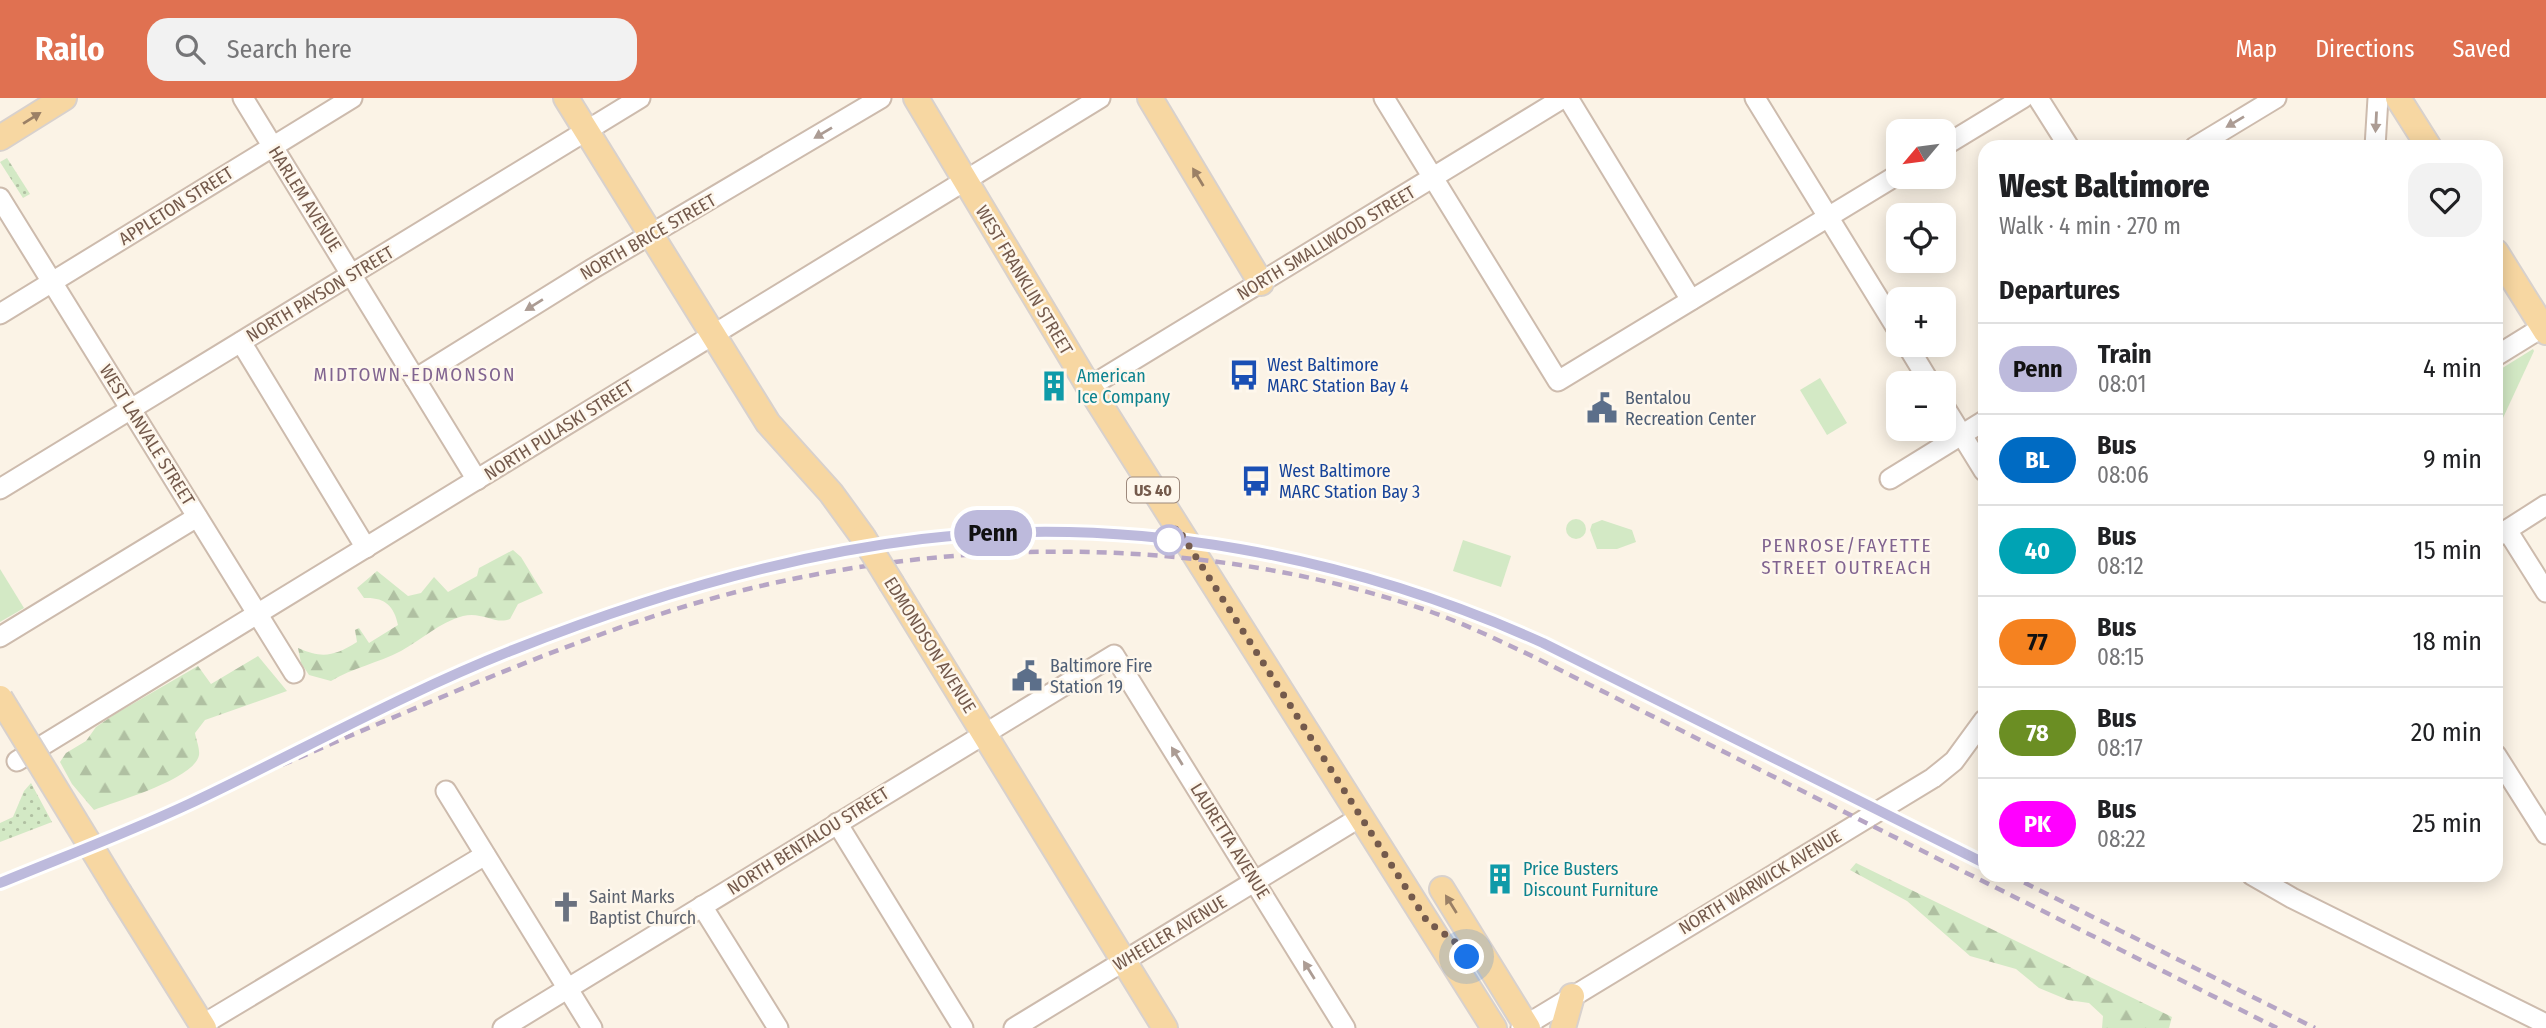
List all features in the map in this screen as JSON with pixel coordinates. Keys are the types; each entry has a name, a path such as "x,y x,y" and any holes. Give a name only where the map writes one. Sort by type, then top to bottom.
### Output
{"main road":[{"path":"0,138 64,98"},
{"name":"EDMONDSON AVENUE","path":"566,98 768,423 835,499 863,537 1164,1028"},
{"name":"WEST FRANKLIN STREET","path":"916,98 1089,387 1494,1028"},
{"path":"1150,98 1261,283"},
{"path":"2398,98 2425,140"},
{"path":"2503,263 2545,328"},
{"path":"0,698 203,1026"},
{"path":"1442,889 1525,1027"},
{"path":"1427,921 1454,941 1511,1015 1525,1027"},
{"path":"1563,1028 1572,996"}],"street":[{"name":"HARLEM AVENUE","path":"243,98 477,480"},
{"name":"APPLETON STREET","path":"0,314 352,98"},
{"name":"NORTH PAYSON STREET","path":"0,489 640,98"},
{"name":"NORTH BRICE STREET","path":"415,379 650,234 881,98"},
{"name":"NORTH PULASKI STREET","path":"0,698 25,756 1100,98"},
{"path":"1384,98 1558,381 1886,182"},
{"name":"NORTH SMALLWOOD STREET","path":"1089,387 1565,98"},
{"path":"1565,98 1691,300"},
{"path":"1755,98 1886,311"},
{"path":"1956,139 2023,98"},
{"path":"2038,98 2065,140"},
{"path":"2207,140 2276,98"},
{"path":"2375,140 2378,98"},
{"name":"WEST LANVALE STREET","path":"0,198 293,673"},
{"path":"2503,352 2545,328"},
{"path":"240,342 366,548"},
{"path":"1956,425 1978,461"},
{"path":"1890,479 1978,425"},
{"path":"2503,532 2546,505"},
{"path":"0,637 197,517"},
{"path":"2503,536 2546,592"},
{"name":"NORTH BENTALOU STREET","path":"503,1028 1114,655"},
{"name":"LAURETTA AVENUE","path":"1114,655 1345,1028"},
{"name":"NORTH WARWICK AVENUE","path":"1525,1027 1933,778 1954,761 1978,728"},
{"path":"2503,766 2546,834"},
{"path":"446,791 592,1028"},
{"name":"WHEELER AVENUE","path":"1014,1028 1362,816"},
{"path":"837,823 963,1028"},
{"path":"203,1026 485,855"},
{"path":"2265,882 2546,1024"},
{"path":"702,906 778,1028"}],"green space":[{"path":"7,158 30,194 23,198 0,162"},
{"path":"2533,349 2503,418 2503,368"},
{"path":"1820,378 1847,423 1827,435 1800,390"},
{"path":"1572,519 1580,519 1586,529 1580,539 1572,539 1566,533 1566,525"},
{"path":"1602,520 1632,530 1636,542 1617,549 1597,549 1590,530 1592,524"},
{"path":"1463,540 1511,556 1501,587 1453,571"},
{"path":"513,550 521,557 543,593 518,604 510,619 463,616 439,627 401,651 331,681 309,675 301,663 298,648 322,655 335,653 357,642 355,630 359,628 369,643 398,625 391,607 377,599 364,598 357,588 377,571 408,596 421,593 434,577 448,592 477,576 479,568"},
{"path":"0,569 24,608 0,622"},
{"path":"258,656 287,691 205,720 195,733 199,755 194,764 184,772 154,788 94,810 72,784 60,762 66,753 86,741 96,727 198,666 211,684"},
{"path":"31,783 52,822 0,842 0,823 13,817 24,791"},
{"path":"1856,863 2172,1017 2169,1028 2102,1028 2103,1016 2089,1003 2068,1000 2039,988 2016,969 1970,956 1907,901 1850,870"}],"railway":[{"path":"337,732 488,663 637,607 784,566 931,541 1080,534 1230,548 1384,584 1543,643 1978,860"},
{"path":"0,883 517,666 657,615 752,588 835,571 919,559 1004,553 1089,552 1175,557 1259,568 1342,585 1423,609 1534,657 1978,879"},
{"path":"1985,882 2277,1028"},
{"path":"2023,882 2315,1028"}],"train":[{"name":"Penn","path":"0,883 186,806 437,683 513,650 604,616 746,572 814,556 920,539 987,533 1105,535 1210,545 1262,552 1394,584 1484,616 1543,643 1978,860"}],"place":[{"name":"West Baltimore MARC Station Bay 4","path":"1244,375"},
{"name":"American Ice Company","path":"1054,386"},
{"name":"Bentalou Recreation Center","path":"1602,408"},
{"name":"West Baltimore MARC Station Bay 3","path":"1256,481"},
{"name":"Baltimore Fire Station 19","path":"1027,676"},
{"name":"Price Busters Discount Furniture","path":"1500,879"},
{"name":"Saint Marks Baptist Church","path":"566,907"}],"district":[{"name":"MIDTOWN-EDMONSON","path":"415,374"},
{"name":"PENROSE/FAYETTE STREET OUTREACH","path":"1847,556"}],"route":[{"path":"1169,540 1177,527 1427,921 1454,941 1467,957"}]}
